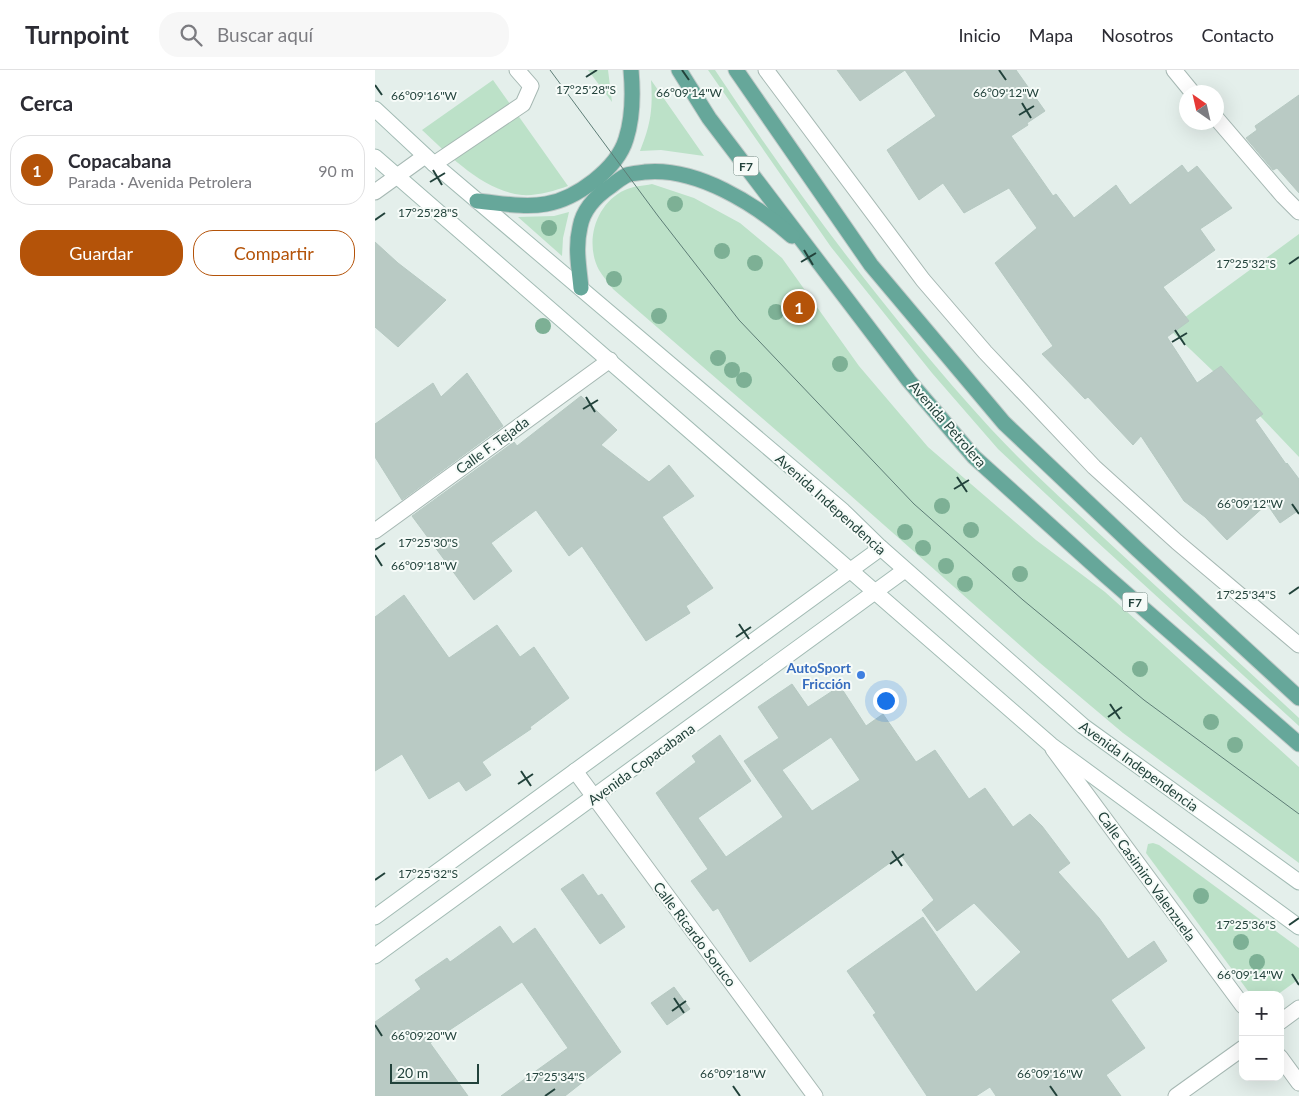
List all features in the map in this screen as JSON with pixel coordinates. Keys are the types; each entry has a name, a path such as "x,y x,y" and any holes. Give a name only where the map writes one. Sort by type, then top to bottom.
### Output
{"main road":[{"path":"375,192 397,176 429,160 523,104 531,86 517,70"},
{"path":"477,201 513,205 546,204 575,195 597,178 615,158 626,140 632,109 631,70"},
{"name":"Avenida Petrolera","path":"679,70 709,118 909,381 974,457 1106,576 1299,744"},
{"path":"736,70 871,265 1004,423 1138,550 1299,698"},
{"path":"766,70 923,280 985,352 1094,467 1177,542 1299,645"},
{"path":"1174,70 1186,85"},
{"name":"Avenida Independencia","path":"375,110 429,160 843,511 905,570 1083,726 1299,882"},
{"path":"1224,127 1299,212"},
{"path":"375,157 1051,745 1299,927"},
{"path":"581,288 577,249 580,226 587,208 605,189 627,174 653,172 680,174 718,187 770,217 817,259"},
{"name":"Calle F. Tejada","path":"375,531 610,360"},
{"path":"375,917 881,548"},
{"name":"Avenida Copacabana","path":"375,956 905,570"},
{"name":"Calle Casimiro Valenzuela","path":"1051,745 1239,1001"},
{"name":"Calle Ricardo Soruco","path":"575,771 815,1096"},
{"path":"1284,1019 1299,1008"},
{"path":"1176,1096 1239,1051"},
{"path":"1284,1062 1299,1083"}],"green space":[{"path":"588,70 608,70 612,102"},
{"path":"708,70 715,70 779,164 846,255 953,387 991,429 1053,491 1299,718 1299,726 998,449 932,373 831,247"},
{"path":"493,80 568,186 534,195 522,195 494,187 468,170 422,130"},
{"path":"651,80 704,156 661,150 640,151 647,132 650,116 652,99"},
{"path":"652,184 694,198 740,223 782,258 859,366 928,447 1036,540 1105,592 1299,767 1299,863 1123,733 1040,663 613,289 599,270 595,259 593,236 595,224 607,204 615,196 628,189"},
{"path":"569,212 563,238 562,256 518,217 554,216"},
{"path":"1299,234 1299,457 1260,416 1169,329"},
{"path":"1148,844 1159,845 1299,948 1299,979 1282,991 1248,991 1146,853"}],"building":[{"path":"837,70 905,70 860,101"},
{"path":"905,70 1016,70 1045,111 1011,136 1053,196 1056,194 1074,218 1116,185 1130,205 1182,165 1188,173 1197,166 1232,208 1200,229 1215,250 1163,287 1189,321 1167,337 1197,383 1221,366 1263,414 1255,420 1299,479 1299,510 1280,523 1267,504 1227,540 1205,517 1184,501 1141,436 1133,445 1088,397 1085,399 1042,354 1053,346 995,263 1037,228 1009,188 964,213 943,183 919,200 887,150 936,116"},
{"path":"1299,95 1299,193 1277,168 1273,170 1246,138 1257,130 1255,126"},
{"path":"375,242 398,263 446,300 398,347 375,327"},
{"path":"467,373 503,426 402,500 375,457 375,424 433,383 441,397"},
{"path":"581,396 617,430 601,445 649,482 669,465 694,496 662,517 713,588 686,606 690,613 646,641 582,546 569,556 536,510 491,543 512,571 474,600 412,516 514,442 517,446"},
{"path":"404,595 449,658 497,625 520,657 534,647 569,698 530,727 531,729 482,762 491,775 466,791 459,781 429,799 402,754 375,771 375,617"},
{"path":"792,684 808,707 840,686 866,726 883,714 916,762 935,750 969,799 985,788 1013,827 1030,814 1042,826 1070,863 1058,872 1099,918 1128,959 1154,941 1167,961 1111,1000 1145,1048 1106,1075 1121,1096 996,1096 990,1087 976,1096 927,1096 873,1015 876,1013 847,971 923,917 976,992 1021,952 974,903 937,931 922,910 934,900 901,855 750,962 718,908 713,911 691,881 708,869 656,793 696,762 692,756 720,735 751,781 698,818 726,857 783,817 744,761 779,738 758,707","holes":["831,737 860,780 812,811 782,770"]},
{"path":"583,874 598,896 602,894 625,927 600,944 561,889"},
{"path":"500,926 513,944 535,928 621,1052 565,1096 501,1096 568,1048 522,982 430,1043 468,1096 375,1096 375,1022 421,989 415,980 447,958 450,962"},
{"path":"674,987 690,1009 667,1025 651,1003"}],"tram line":[{"path":"550,70 658,216 739,320 914,504 1023,600 1144,700 1299,814"}],"place":[{"name":"Copacabana","path":"799,307"},
{"name":"AutoSport Fricción","path":"861,675"}]}
